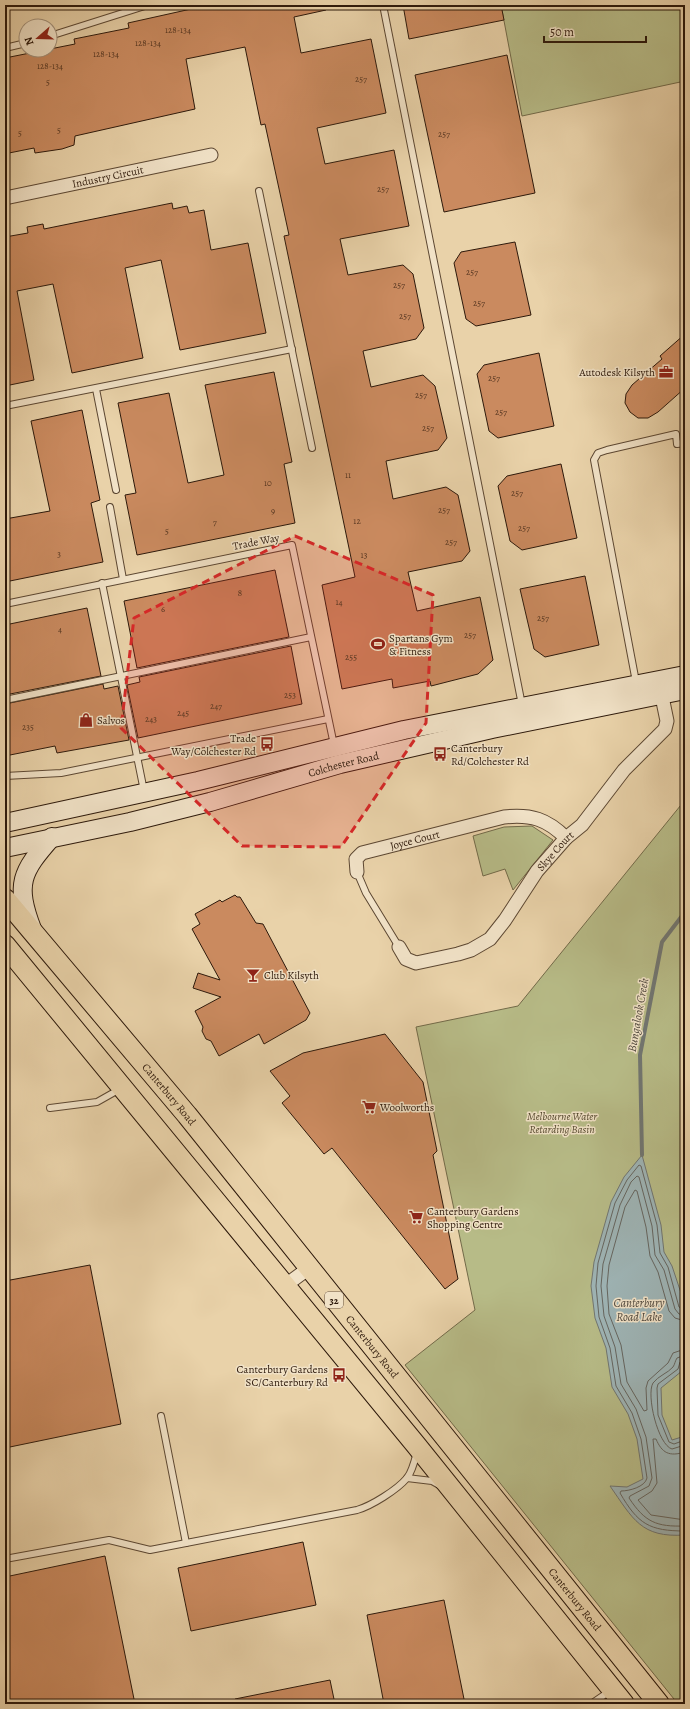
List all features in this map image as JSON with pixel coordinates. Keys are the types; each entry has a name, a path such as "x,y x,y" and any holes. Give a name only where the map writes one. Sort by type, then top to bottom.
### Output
{"main road":[{"name":"Colchester Road","path":"660,688 685,675"},
{"name":"Colchester Road","path":"5,848 130,822 210,802 404,730 524,715 660,688 685,690"},
{"name":"Colchester Road","path":"5,823 198,781 337,756"},
{"path":"34,936 24,910 23,898 25,874 29,865 52,837"},
{"name":"Canterbury Road","path":"5,900 162,1085 659,1704"},
{"name":"32","path":"5,945 121,1089 286,1285 618,1696"},
{"path":"121,1089 147,1067"},
{"path":"136,1106 162,1085"},
{"path":"618,1696 633,1672"}],"street":[{"name":"Industry Circuit","path":"5,198 211,155"},
{"name":"Skye Court","path":"399,947 406,959 416,963 458,954 482,945 490,939 505,920 537,871 566,838 585,822 624,770 665,729 667,721 660,688"},
{"name":"Joyce Court","path":"356,869 358,856 362,853 490,819 518,815 538,818 558,829 566,838"},
{"path":"286,1285 309,1268"}],"lane":[{"path":"58,33 148,5"},
{"path":"383,5 524,715"},
{"path":"5,48 18,44"},
{"path":"259,191 312,448"},
{"path":"5,406 292,349"},
{"path":"96,388 116,490"},
{"path":"638,692 594,460 598,452 676,434 677,444 685,443"},
{"path":"110,508 123,579"},
{"name":"Trade Way","path":"5,604 292,545 337,756"},
{"path":"102,583 144,793"},
{"path":"5,700 311,637"},
{"path":"5,776 61,773 328,719"},
{"name":"Joyce Court","path":"356,869 369,898 399,947"},
{"path":"50,1108 97,1102 121,1089"},
{"path":"161,1416 186,1543"},
{"path":"5,1559 109,1540 150,1550 357,1510 368,1506 407,1478 415,1459 416,1445"},
{"path":"407,1478 432,1481 456,1495"},
{"path":"592,1704 618,1696"}],"highlighted area":[{"path":"295,536 433,595 426,723 341,847 242,846 121,728 134,618"}],"green space":[{"path":"501,5 685,5 685,81 522,116"},
{"name":"Melbourne Water Retarding Basin","path":"685,800 685,1704 678,1704 405,1365 475,1310 416,1027 518,1006"},
{"path":"532,826 553,840 513,890 505,869 483,876 473,836 504,827"}],"water":[{"name":"Canterbury Road Lake","path":"642,1155 661,1225 664,1252 672,1266 682,1296 685,1319 685,1355 682,1371 661,1388 662,1415 672,1440 685,1436 685,1535 670,1535 648,1530 632,1517 610,1486 627,1487 643,1479 637,1439 628,1414 612,1387 606,1348 595,1318 591,1286 594,1262 611,1202 624,1177"}],"building":[{"path":"209,5 325,5 326,10 294,17 301,53 371,39 386,113 317,128 325,164 394,150 409,226 340,239 348,275 403,265 413,274 424,328 416,339 363,351 371,387 423,375 435,386 447,438 438,450 386,461 393,499 446,487 458,495 470,551 462,561 408,572 417,611 480,597 493,660 478,674 431,686 430,681 393,688 392,679 342,689 322,585 355,577 284,236 289,235 265,124 261,125 245,47 186,59 195,109 75,136 74,145 62,149 35,153 34,148 9,153 8,151 5,152 5,58 18,55 18,58 58,58 58,47 75,44 74,39 129,28 128,23"},
{"path":"403,5 501,5 504,20 409,39"},
{"path":"507,55 535,193 444,212 415,75"},
{"path":"172,203 173,209 187,206 189,213 204,210 211,250 248,243 266,333 180,350 161,260 125,268 143,358 72,373 53,284 17,291 34,380 5,386 5,237 28,233 27,227 43,224 44,229"},
{"path":"515,242 531,315 476,326 466,319 454,263 461,252"},
{"name":"Autodesk Kilsyth","path":"685,334 685,388 658,412 648,418 638,418 630,412 625,403 626,394 632,385 662,359 660,356"},
{"path":"539,353 554,426 498,438 489,431 477,374 484,365"},
{"path":"274,372 292,462 284,464 295,523 137,555 125,495 136,493 118,403 169,393 188,483 224,475 205,385"},
{"path":"82,410 100,500 91,503 103,562 5,582 5,519 50,511 31,421"},
{"path":"561,464 577,538 522,550 510,541 498,486 507,476"},
{"path":"275,570 289,637 137,668 124,601"},
{"path":"585,576 599,645 545,657 534,649 520,589"},
{"path":"87,608 101,676 5,695 5,625"},
{"path":"291,646 302,704 138,738 127,685 140,682 139,677"},
{"path":"103,684 104,689 118,686 129,740 57,753 55,746 5,756 5,704"},
{"name":"Club Kilsyth","path":"235,895 240,897 256,923 263,924 310,1013 306,1020 264,1044 259,1034 219,1056 211,1041 206,1039 202,1031 203,1027 195,1011 221,997 193,988 198,973 220,980 192,929 200,924 195,914 220,900 222,902"},
{"name":"Canterbury Gardens Shopping Centre","path":"385,1034 423,1082 437,1151 433,1155 458,1279 445,1289 332,1148 324,1154 282,1103 290,1096 270,1071 303,1053"},
{"path":"90,1265 121,1424 5,1448 5,1281"},
{"path":"303,1542 316,1605 191,1631 178,1568"},
{"path":"105,1556 135,1704 5,1704 5,1577"},
{"path":"444,1600 465,1704 384,1704 367,1615"},
{"path":"330,1680 335,1704 235,1704 235,1699"}],"waterway":[{"name":"Bungalook Creek","path":"642,1155 640,1055 662,942 685,912"}],"place":[{"name":"Autodesk Kilsyth","path":"666,372"},
{"name":"Spartans Gym & Fitness","path":"378,644"},
{"name":"Salvos","path":"86,720"},
{"name":"Trade Way/Colchester Rd","path":"267,744"},
{"name":"Canterbury Rd/Colchester Rd","path":"440,754"},
{"name":"Club Kilsyth","path":"253,975"},
{"name":"Woolworths","path":"369,1107"},
{"name":"Canterbury Gardens Shopping Centre","path":"416,1217"},
{"name":"Canterbury Gardens SC/Canterbury Rd","path":"339,1375"}]}
